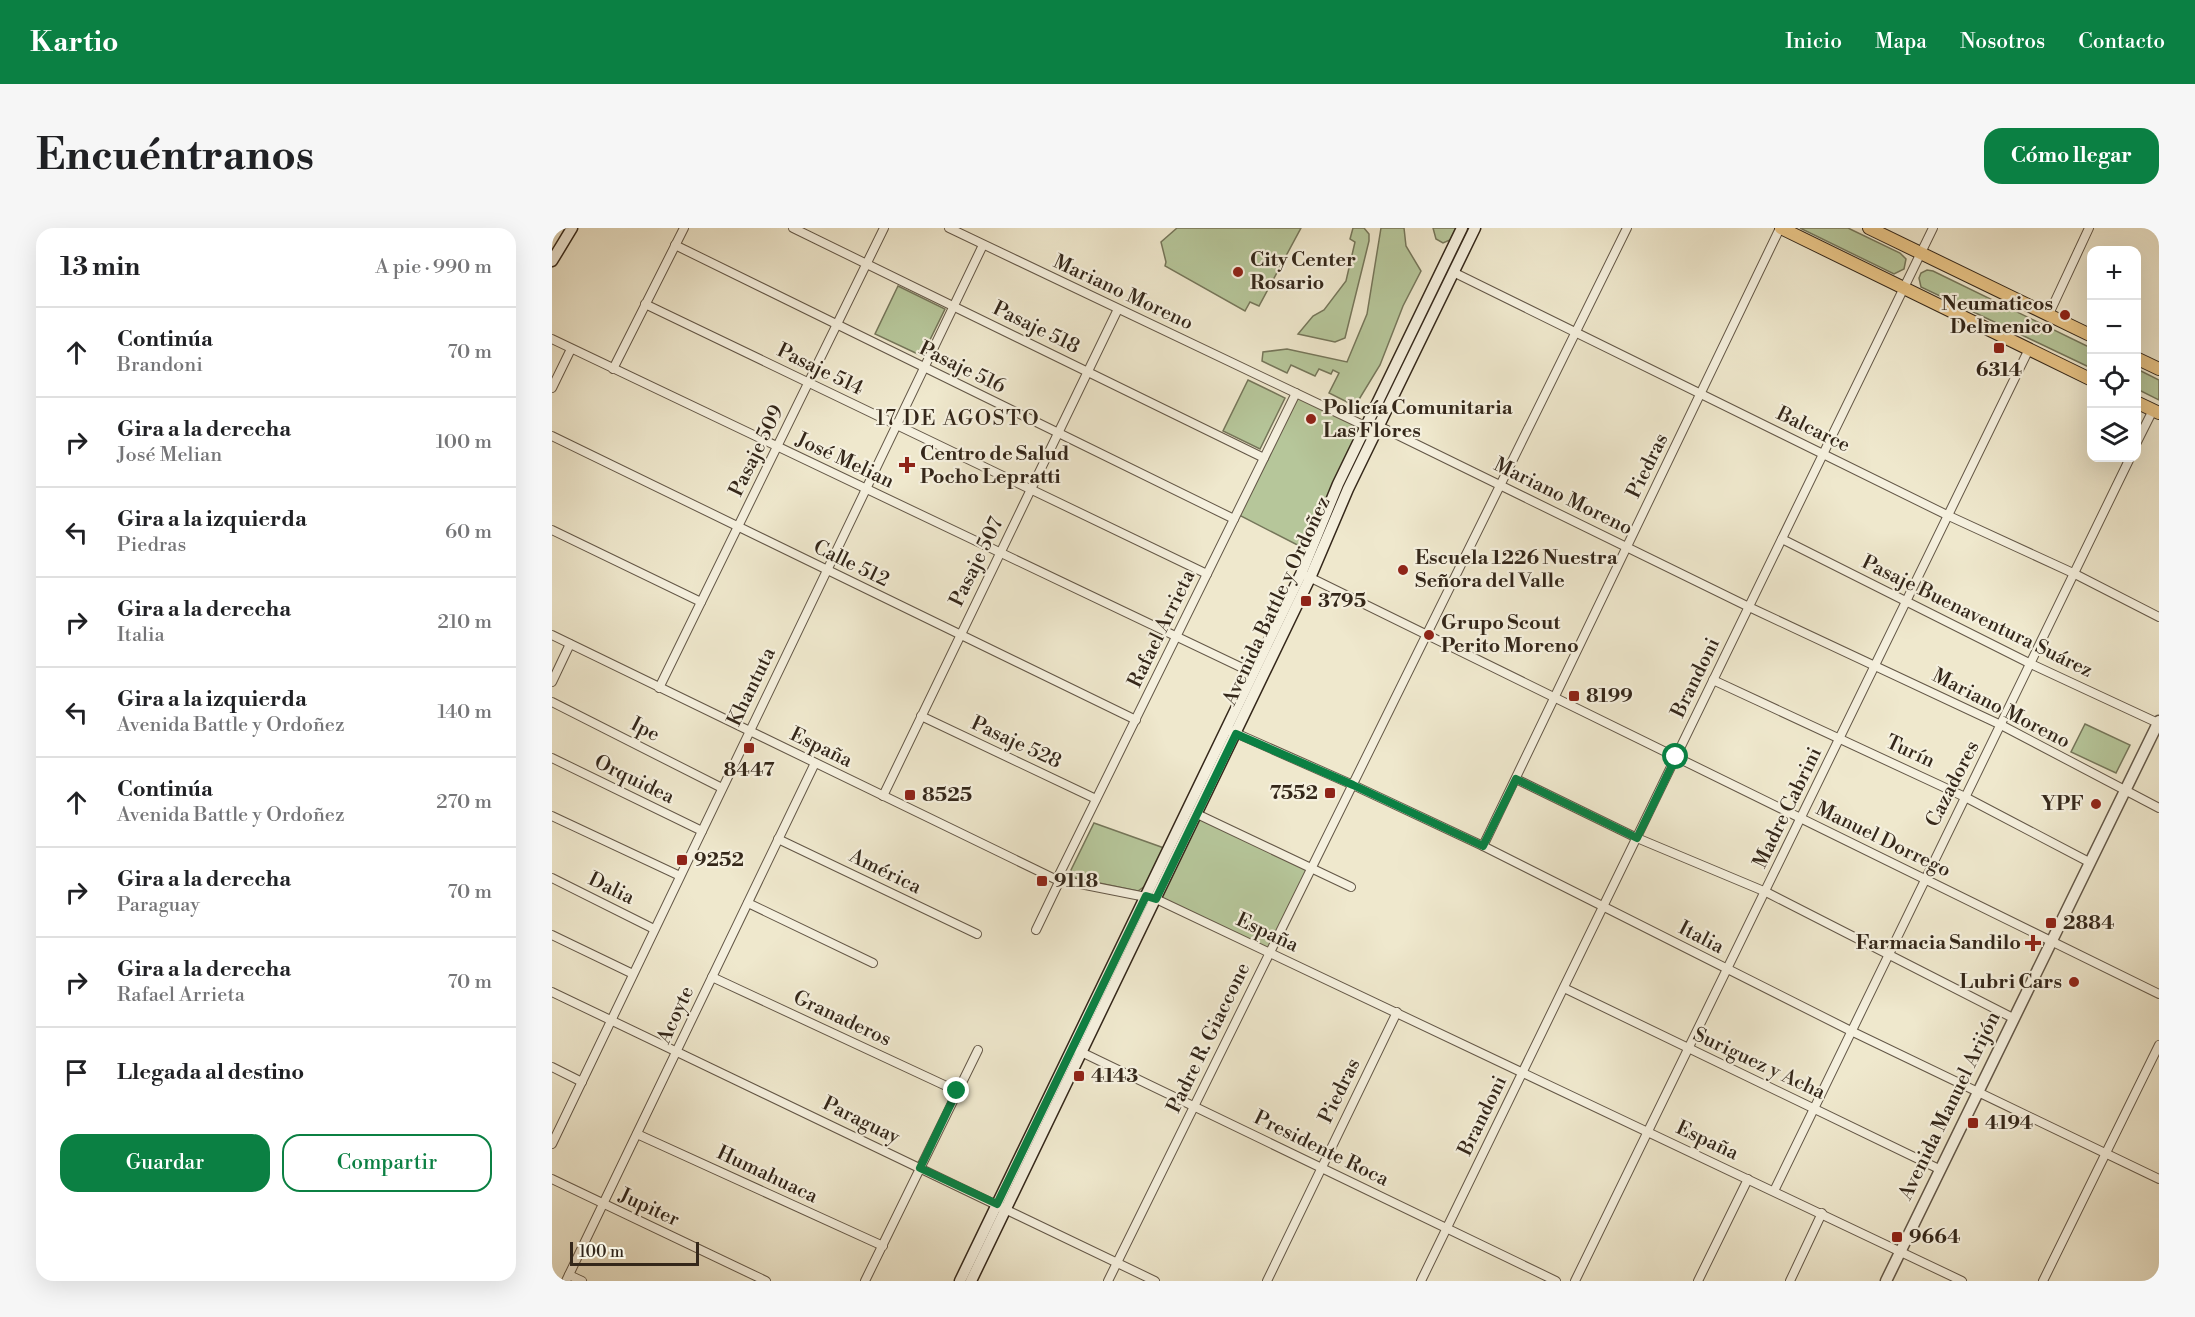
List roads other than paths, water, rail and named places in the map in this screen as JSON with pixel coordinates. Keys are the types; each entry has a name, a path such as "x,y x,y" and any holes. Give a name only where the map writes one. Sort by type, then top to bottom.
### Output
{"main road":[{"path":"552,261 572,228"},
{"name":"Avenida Battle y Ordoñez","path":"1151,897 1197,814 1253,672 1306,576 1338,484 1462,228"},
{"name":"Avenida Battle y Ordoñez","path":"971,1281 1002,1207 1077,1050 1475,228"},
{"path":"1780,228 2087,378"},
{"path":"1869,228 2087,334"},
{"path":"2141,360 2159,369"},
{"path":"2141,404 2156,411"},
{"name":"Avenida Manuel Arijón","path":"1886,1281 2158,722"},
{"name":"Avenida Battle y Ordoñez","path":"960,1281 1002,1207"}],"street":[{"path":"613,369 684,228"},
{"name":"Pasaje 518","path":"793,228 1264,458"},
{"name":"Pasaje 509","path":"659,688 884,228"},
{"name":"Mariano Moreno","path":"949,228 1365,426 1379,426 1749,607 2001,725 2159,808"},
{"name":"Padre R. Giaccone","path":"1108,1281 1627,228"},
{"name":"Piedras","path":"1483,846 1780,228"},
{"name":"Brandoni","path":"1421,1281 1933,228"},
{"path":"2049,315 2089,228"},
{"name":"Pasaje 516","path":"675,245 1234,519"},
{"name":"Khantuta","path":"552,1144 555,1130 613,1020 654,929 983,245"},
{"name":"Balcarce","path":"1453,272 2159,617"},
{"name":"Pasaje 514","path":"645,304 1208,574"},
{"name":"Pasaje 507","path":"883,796 1118,309"},
{"name":"José Melian","path":"552,339 1253,672"},
{"path":"552,388 571,349"},
{"name":"Madre Cabrini","path":"1575,1281 2029,349"},
{"name":"Rafael Arrieta","path":"1036,930 1096,799 1296,393"},
{"path":"2141,436 2156,411"},
{"name":"Calle 512","path":"552,436 1136,720"},
{"name":"Cazadores","path":"1774,1191 2128,462"},
{"path":"552,530 701,603"},
{"name":"Pasaje Buenaventura Suárez","path":"1782,538 2031,664 2158,722"},
{"name":"Manuel Dorrego","path":"1306,576 2159,994"},
{"name":"España","path":"552,635 1059,880 1151,897 1962,1281"},
{"path":"552,682 570,644"},
{"name":"Turín","path":"1713,680 1965,796 2089,862"},
{"name":"Ipe","path":"552,702 722,788"},
{"name":"Pasaje 528","path":"921,716 1096,799"},
{"name":"Italia","path":"1231,731 1483,846 1727,970 2159,1179"},
{"name":"Orquidea","path":"552,758 702,831"},
{"name":"Acoyte","path":"568,1278 814,763"},
{"path":"1516,779 1637,838 1766,892 1887,956 2013,1018"},
{"path":"1197,814 1351,887"},
{"path":"552,816 680,876"},
{"name":"América","path":"778,839 977,934"},
{"name":"Dalia","path":"552,878 654,929"},
{"path":"748,903 873,963"},
{"path":"552,936 633,974"},
{"name":"Granaderos","path":"712,977 957,1091"},
{"name":"Suriguez y Acha","path":"1564,988 1940,1169"},
{"name":"Paraguay","path":"552,992 1155,1281"},
{"name":"Piedras","path":"1267,1281 1397,1012"},
{"path":"2043,1281 2159,1045"},
{"path":"865,1281 978,1050"},
{"name":"Presidente Roca","path":"1077,1050 1556,1281"},
{"path":"552,1067 582,1082"},
{"name":"Humahuaca","path":"637,1134 883,1246"},
{"name":"Jupiter","path":"552,1179 766,1281"},
{"path":"1698,1281 1748,1179"},
{"path":"1790,1281 1821,1213"},
{"path":"568,1278 582,1281"}],"place":[{"name":"City Center Rosario","path":"1238,272"},
{"name":"Neumaticos Delmenico","path":"2065,315"},
{"name":"6314","path":"1999,348"},
{"name":"Policía Comunitaria Las Flores","path":"1311,419"},
{"name":"Centro de Salud Pocho Lepratti","path":"907,465"},
{"name":"Escuela 1226 Nuestra Señora del Valle","path":"1403,570"},
{"name":"3795","path":"1306,601"},
{"name":"Grupo Scout Perito Moreno","path":"1429,635"},
{"name":"8199","path":"1574,696"},
{"name":"8447","path":"749,748"},
{"name":"7552","path":"1330,793"},
{"name":"8525","path":"910,795"},
{"name":"YPF","path":"2096,804"},
{"name":"9252","path":"682,860"},
{"name":"9118","path":"1042,881"},
{"name":"2884","path":"2051,923"},
{"name":"Farmacia Sandilo","path":"2033,943"},
{"name":"Lubri Cars","path":"2074,982"},
{"name":"4143","path":"1079,1076"},
{"name":"4194","path":"1973,1123"},
{"name":"9664","path":"1897,1237"}],"district":[{"name":"17 DE AGOSTO","path":"958,419"}]}
